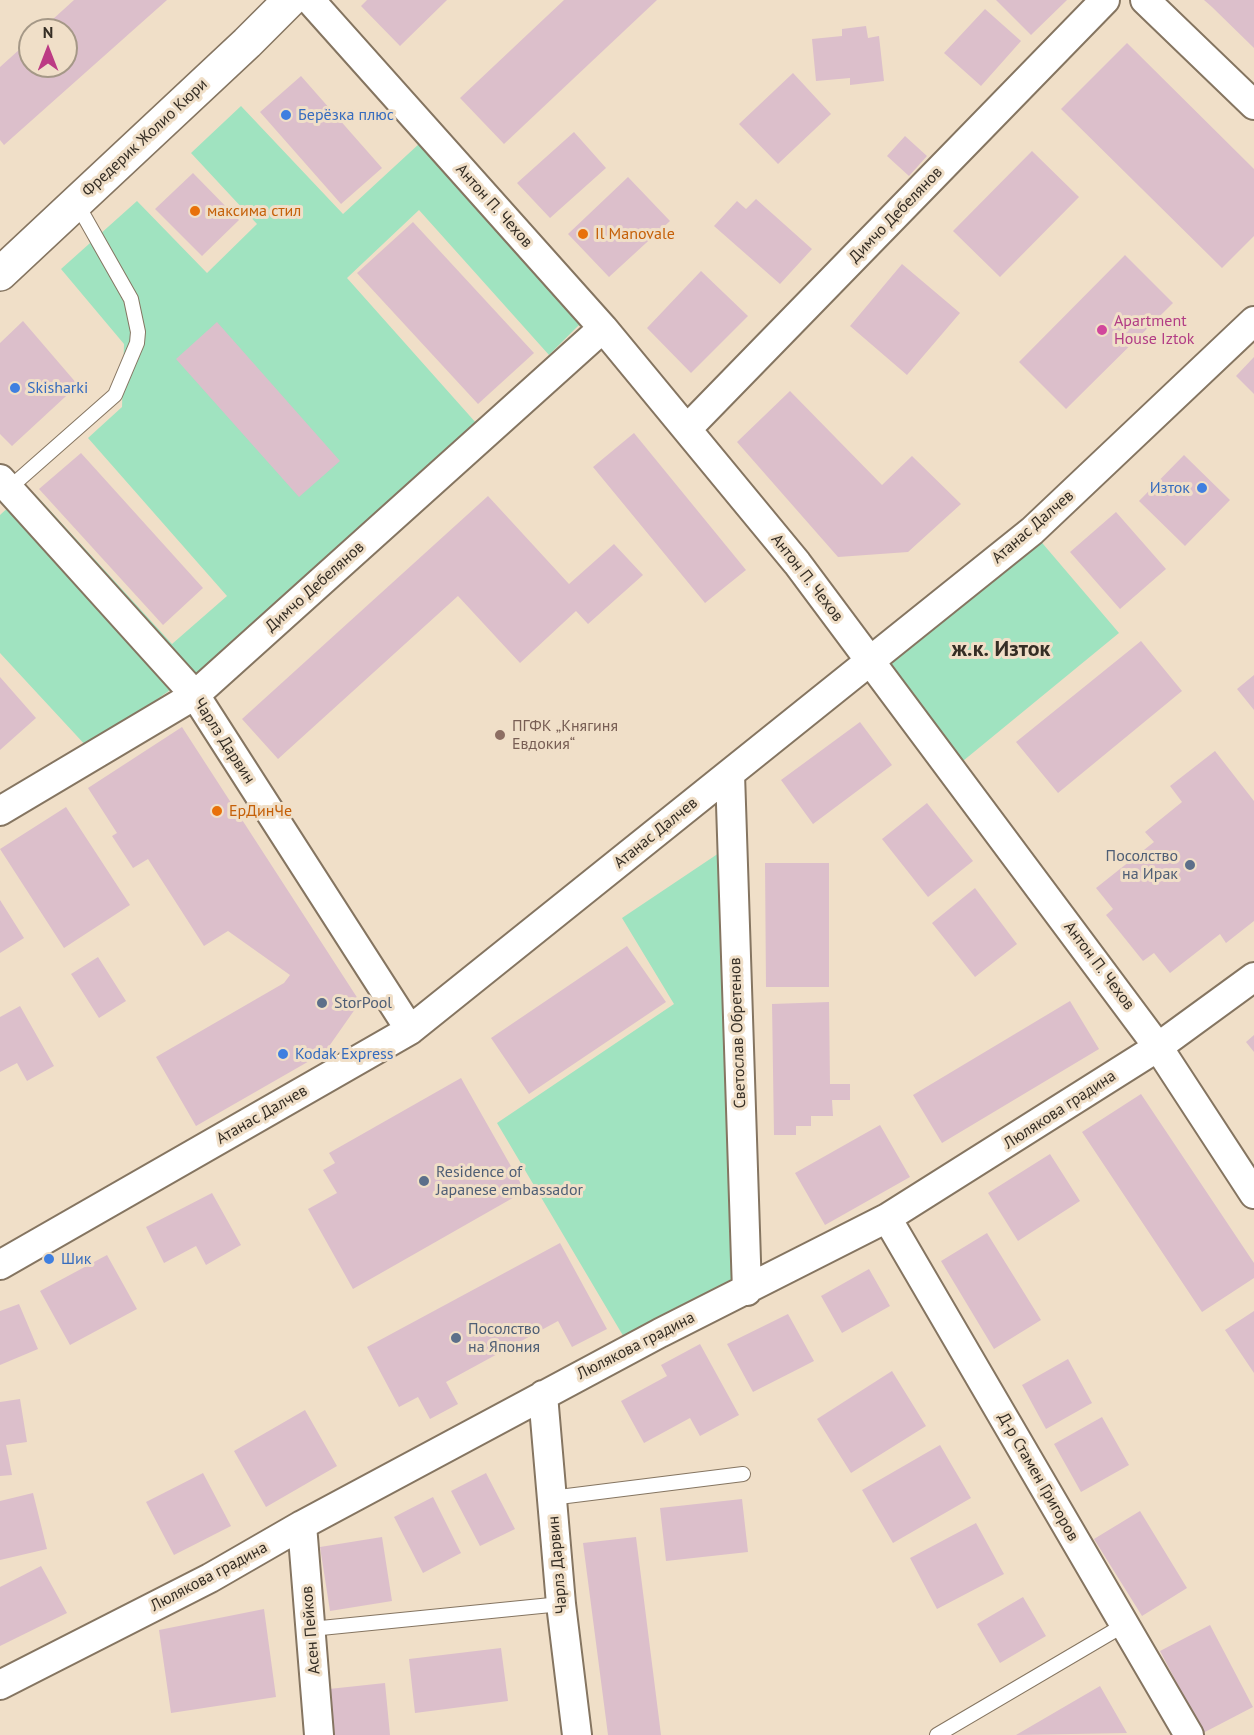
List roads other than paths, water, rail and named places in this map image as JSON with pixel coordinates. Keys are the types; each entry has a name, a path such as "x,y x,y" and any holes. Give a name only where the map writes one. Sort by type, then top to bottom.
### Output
{"street":[{"name":"Фредерик Жолио Кюри","path":"0,274 290,0"},
{"name":"Антон П. Чехов","path":"310,0 603,328 797,563 1158,1047 1254,1194"},
{"name":"Димчо Дебелянов","path":"687,429 1106,0"},
{"path":"1145,0 1254,105"},
{"name":"Атанас Далчев","path":"0,1265 410,1030 1032,531 1254,321"},
{"name":"Димчо Дебелянов","path":"0,811 195,695 603,328"},
{"name":"Чарлз Дарвин","path":"3,488 195,695 410,1030"},
{"name":"Светослав Обретенов","path":"730,774 747,1291"},
{"name":"Люлякова градина","path":"0,1685 210,1578 302,1525 543,1395 886,1218 1158,1047 1254,977"},
{"name":"Д-р Стамен Григоров","path":"886,1218 1189,1735"},
{"name":"Чарлз Дарвин","path":"543,1395 561,1604 577,1735"},
{"name":"Асен Пейков","path":"302,1525 319,1735"}],"lane":[{"path":"3,488 115,395 136,343 138,332 131,299 76,202"},
{"path":"551,1498 743,1474"},
{"path":"311,1629 561,1604"},
{"path":"938,1735 1124,1625"}],"place":[{"name":"Берёзка плюс","path":"286,115"},
{"name":"максима стил","path":"195,211"},
{"name":"Il Manovale","path":"583,234"},
{"name":"Apartment House Iztok","path":"1102,330"},
{"name":"Skisharki","path":"15,388"},
{"name":"Изток","path":"1202,488"},
{"name":"ПГФК „Княгиня Евдокия“","path":"500,735"},
{"name":"ЕрДинЧе","path":"217,811"},
{"name":"Посолство на Ирак","path":"1190,865"},
{"name":"StorPool","path":"322,1003"},
{"name":"Kodak Express","path":"283,1054"},
{"name":"Residence of Japanese embassador","path":"424,1181"},
{"name":"Шик","path":"49,1259"},
{"name":"Посолство на Япония","path":"456,1338"}],"district":[{"name":"ж.к. Изток","path":"1001,650"}]}
